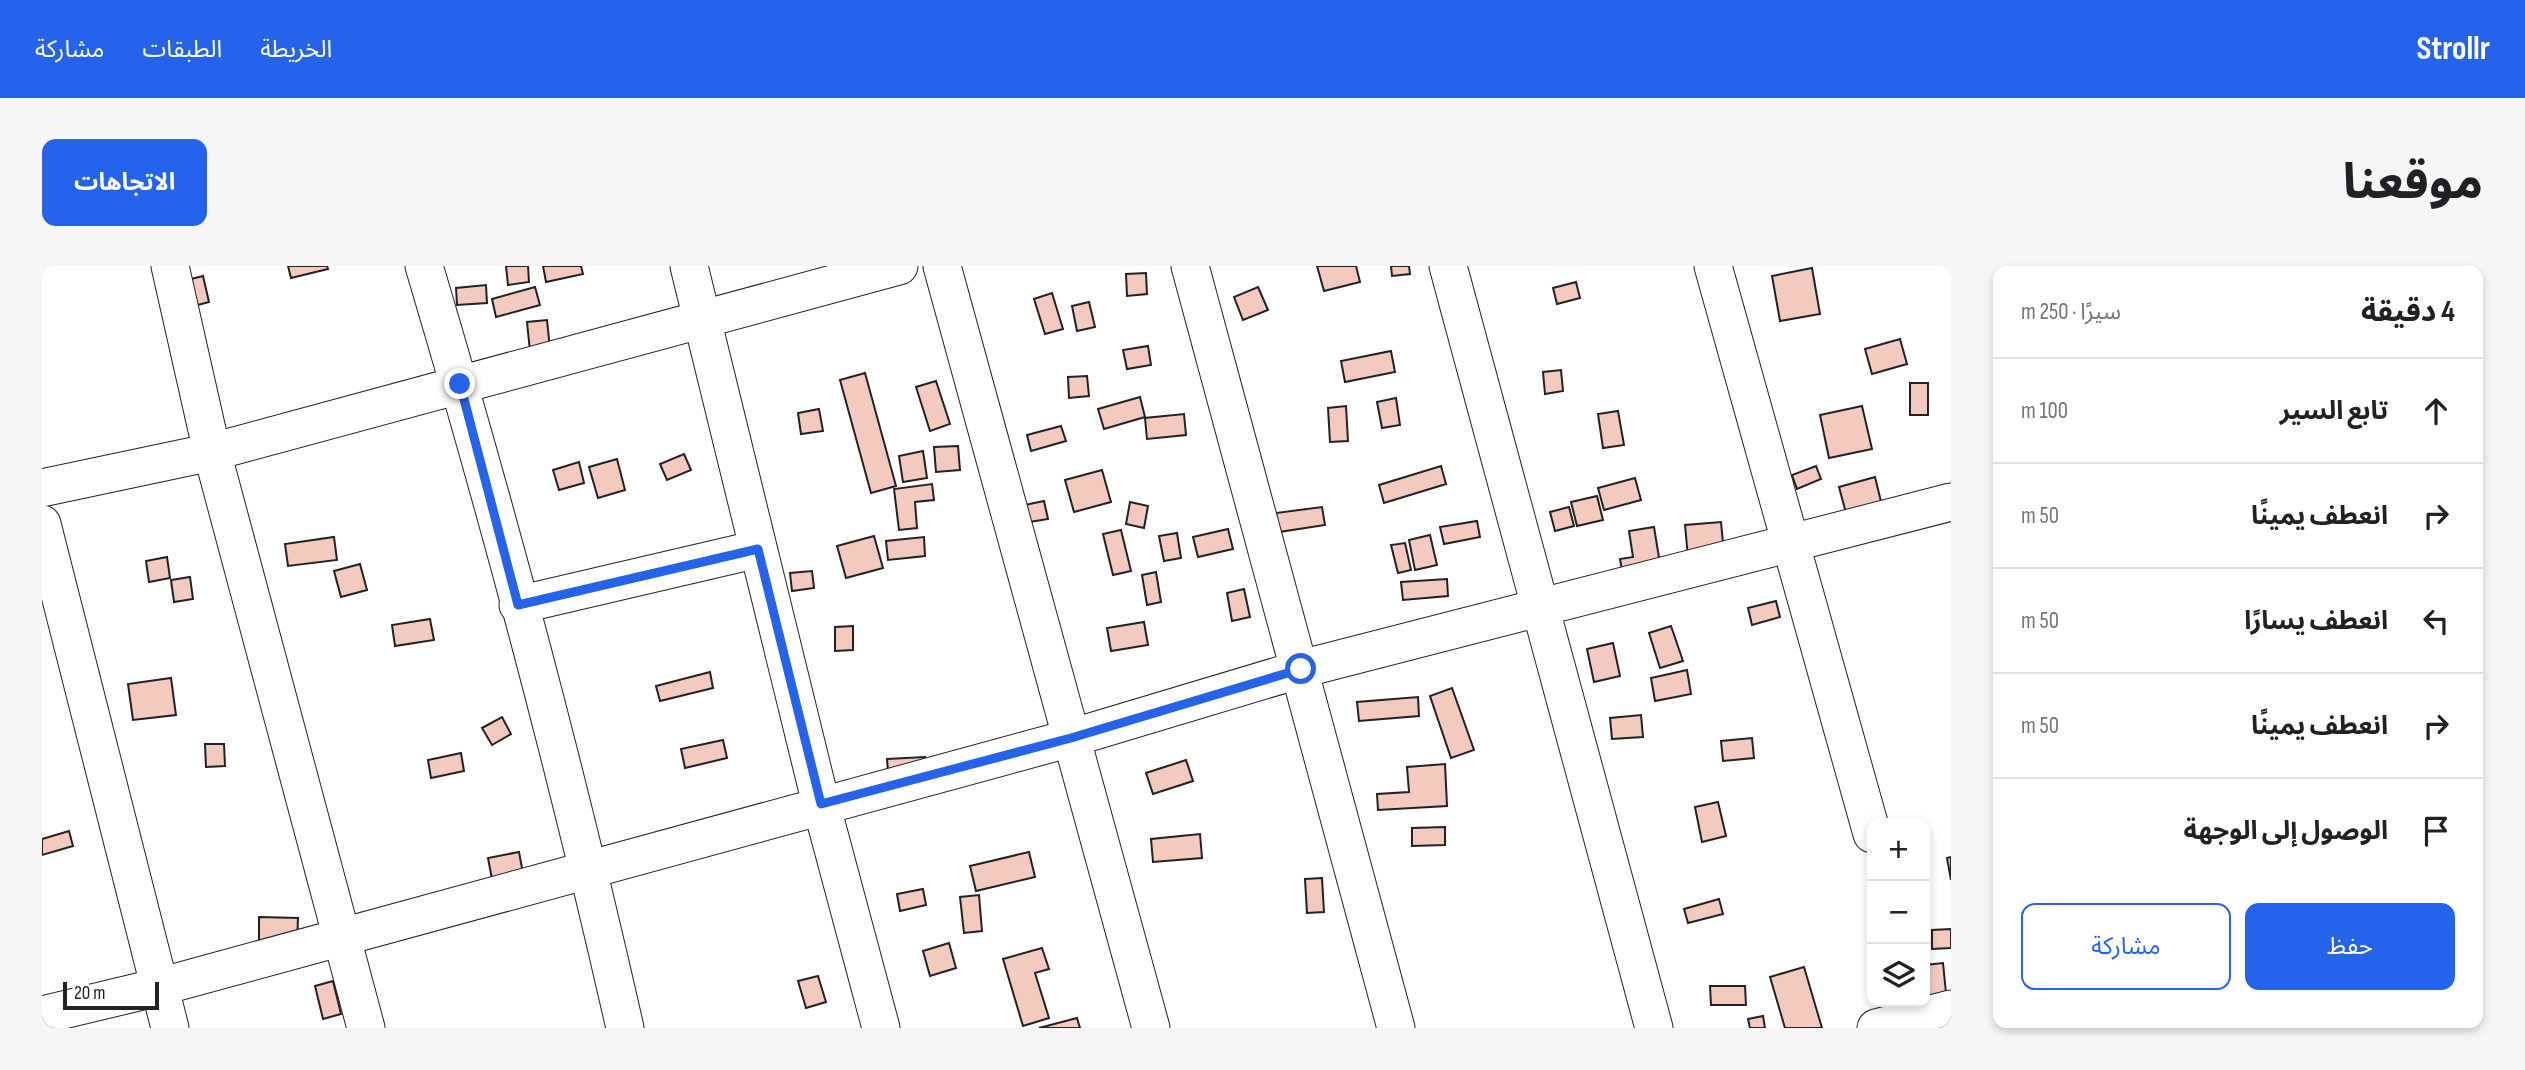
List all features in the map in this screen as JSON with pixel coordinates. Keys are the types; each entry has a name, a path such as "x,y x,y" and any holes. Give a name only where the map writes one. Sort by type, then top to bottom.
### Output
{"street":[{"path":"170,266 212,452 366,1028"},
{"path":"424,266 460,384 589,870 625,1028"},
{"path":"689,266 821,804 881,1028"},
{"path":"42,488 212,452 899,266"},
{"path":"942,266 1151,1028"},
{"path":"1191,266 1396,1028"},
{"path":"1448,266 1654,1028"},
{"path":"1713,266 1867,818"},
{"path":"42,1015 159,987 821,804 1071,738 1301,669 1951,502"},
{"path":"42,524 170,1028"},
{"path":"518,605 758,549"},
{"path":"1876,1028 1930,1014"}],"building":[{"path":"288,266 327,266 328,269 291,278"},
{"path":"506,266 528,266 529,282 508,285"},
{"path":"543,266 581,266 583,274 546,282"},
{"path":"1317,266 1356,266 1360,282 1324,291"},
{"path":"1391,266 1409,266 1410,274 1392,276"},
{"path":"1812,268 1820,314 1780,321 1772,276"},
{"path":"1146,273 1147,294 1127,296 1126,274"},
{"path":"203,276 209,302 190,307 183,281"},
{"path":"1576,282 1580,298 1557,304 1553,288"},
{"path":"486,285 487,303 457,305 456,288"},
{"path":"535,287 540,305 496,317 492,299"},
{"path":"1258,287 1268,310 1243,320 1234,297"},
{"path":"1052,293 1063,329 1045,334 1034,299"},
{"path":"1089,302 1095,327 1077,331 1072,306"},
{"path":"547,320 552,369 532,371 527,322"},
{"path":"1900,339 1907,364 1872,374 1865,349"},
{"path":"1148,346 1151,365 1127,369 1123,350"},
{"path":"1391,351 1395,372 1345,382 1341,361"},
{"path":"1561,370 1563,391 1545,394 1543,372"},
{"path":"865,373 896,486 871,493 840,380"},
{"path":"1087,376 1089,396 1069,398 1068,377"},
{"path":"936,381 950,424 930,431 916,387"},
{"path":"1910,383 1928,383 1928,415 1910,415"},
{"path":"1140,397 1145,417 1104,429 1098,409"},
{"path":"1396,398 1400,425 1382,428 1377,402"},
{"path":"1346,406 1348,441 1330,442 1328,408"},
{"path":"1862,406 1872,449 1829,458 1820,415"},
{"path":"819,409 823,431 801,434 798,413"},
{"path":"1618,411 1624,445 1603,448 1598,414"},
{"path":"1184,414 1186,435 1147,439 1145,418"},
{"path":"1061,426 1066,441 1031,451 1027,435"},
{"path":"958,446 960,470 936,472 934,447"},
{"path":"923,451 927,478 903,482 899,456"},
{"path":"684,454 691,470 667,480 660,464"},
{"path":"617,459 625,490 598,498 589,467"},
{"path":"579,462 584,483 559,490 553,470"},
{"path":"1441,466 1446,484 1384,503 1379,485"},
{"path":"1816,466 1821,479 1797,489 1792,475"},
{"path":"1102,470 1111,502 1074,512 1065,480"},
{"path":"1875,477 1885,518 1850,528 1839,487"},
{"path":"1635,478 1641,500 1604,510 1598,488"},
{"path":"932,484 934,500 915,502 917,528 899,530 894,489"},
{"path":"1597,496 1603,520 1577,526 1571,502"},
{"path":"1044,501 1048,519 1023,523 1020,506"},
{"path":"1130,502 1148,506 1144,528 1126,524"},
{"path":"1322,507 1325,525 1279,532 1276,513"},
{"path":"1569,507 1574,526 1555,531 1550,512"},
{"path":"1477,521 1480,537 1444,544 1440,527"},
{"path":"1721,522 1725,564 1689,568 1685,525"},
{"path":"1654,527 1663,582 1625,588 1620,559 1633,557 1629,531"},
{"path":"1228,529 1233,549 1198,557 1193,537"},
{"path":"1121,530 1131,571 1113,575 1103,534"},
{"path":"1177,533 1181,558 1164,561 1159,536"},
{"path":"1430,535 1437,565 1415,570 1409,540"},
{"path":"874,536 883,568 846,578 837,546"},
{"path":"334,537 337,560 288,566 285,544"},
{"path":"924,537 925,556 888,560 886,541"},
{"path":"1405,543 1411,570 1398,573 1391,545"},
{"path":"167,557 170,578 149,582 146,561"},
{"path":"360,564 367,590 341,597 334,571"},
{"path":"812,571 814,588 792,591 790,573"},
{"path":"1156,572 1161,602 1147,605 1142,575"},
{"path":"190,577 193,599 174,602 171,580"},
{"path":"1447,579 1448,596 1403,600 1401,582"},
{"path":"1244,589 1250,617 1232,621 1227,593"},
{"path":"1776,601 1780,617 1752,625 1748,608"},
{"path":"430,619 434,640 395,646 392,625"},
{"path":"1144,622 1148,645 1111,651 1107,628"},
{"path":"853,626 853,650 835,651 835,627"},
{"path":"1671,626 1683,661 1660,668 1649,633"},
{"path":"1613,643 1620,676 1594,682 1587,649"},
{"path":"1687,670 1691,694 1655,701 1651,678"},
{"path":"710,672 713,688 660,701 656,686"},
{"path":"171,678 176,715 133,720 128,684"},
{"path":"1452,688 1474,750 1451,758 1430,696"},
{"path":"1418,697 1419,716 1359,721 1357,702"},
{"path":"1641,715 1643,737 1612,739 1610,718"},
{"path":"502,717 511,734 492,745 482,728"},
{"path":"1752,738 1754,758 1723,761 1721,741"},
{"path":"723,740 727,758 685,768 681,749"},
{"path":"205,744 224,744 225,766 206,767"},
{"path":"461,753 464,771 431,778 428,760"},
{"path":"925,757 926,782 889,785 887,759"},
{"path":"1186,760 1193,781 1153,794 1146,773"},
{"path":"1445,764 1447,806 1378,810 1377,794 1409,792 1407,767"},
{"path":"1718,802 1726,836 1702,842 1695,807"},
{"path":"1445,827 1445,845 1412,846 1412,828"},
{"path":"69,831 73,846 42,855 42,839"},
{"path":"1200,834 1202,858 1153,862 1151,839"},
{"path":"519,852 525,884 494,890 488,858"},
{"path":"1029,852 1035,877 976,891 970,866"},
{"path":"1951,857 1951,880 1947,858"},
{"path":"1322,878 1324,912 1307,913 1305,879"},
{"path":"923,889 926,905 900,911 897,894"},
{"path":"979,895 982,931 964,933 960,897"},
{"path":"1719,899 1723,914 1688,923 1684,909"},
{"path":"259,917 298,918 297,944 259,943"},
{"path":"1951,929 1951,948 1932,949 1932,930"},
{"path":"949,943 956,968 930,976 923,951"},
{"path":"1042,948 1049,969 1035,973 1049,1018 1023,1026 1003,959"},
{"path":"1943,963 1946,993 1932,1028 1930,1007 1930,964"},
{"path":"1804,967 1822,1028 1785,1028 1770,977"},
{"path":"818,976 826,1002 806,1008 798,981"},
{"path":"333,981 341,1014 323,1019 315,986"},
{"path":"1710,986 1745,986 1746,1005 1711,1005"},
{"path":"1763,1016 1765,1028 1750,1028 1748,1019"},
{"path":"1077,1018 1080,1028 1039,1028"}],"route":[{"path":"460,384 518,605 758,549 821,804 1071,738 1301,669"}]}
